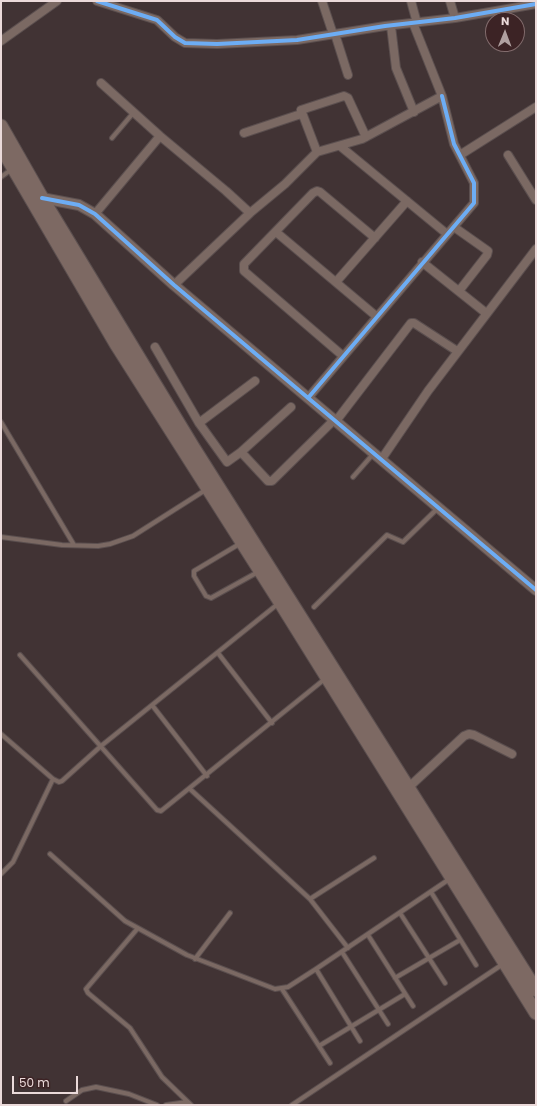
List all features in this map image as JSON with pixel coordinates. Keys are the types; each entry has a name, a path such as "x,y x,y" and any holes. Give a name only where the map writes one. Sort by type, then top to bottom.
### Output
{"main road":[{"path":"1,126 42,198 169,389 257,549 409,787 536,990"},
{"path":"1,147 116,344 453,877 536,1013"}],"street":[{"path":"1,41 57,1"},
{"path":"97,1 157,20 175,37 185,43 217,44 297,40 455,18 536,4"},
{"path":"322,1 348,75"},
{"path":"308,398 422,262 472,206 474,198 474,183 454,144 442,96 415,23 411,1"},
{"path":"450,1 455,18"},
{"path":"391,26 396,68 414,112"},
{"path":"101,83 250,213"},
{"path":"317,152 301,114 302,109 346,96 366,137"},
{"path":"174,285 250,213 285,184 317,152 366,137 442,96"},
{"path":"460,155 536,107"},
{"path":"244,133 301,114"},
{"path":"95,214 160,136"},
{"path":"340,146 447,234"},
{"path":"508,155 536,200"},
{"path":"343,356 244,270 244,264 313,193 317,191 375,238"},
{"path":"42,198 79,205 95,214 174,285 536,590"},
{"path":"336,282 407,201"},
{"path":"454,226 488,251 487,255 458,292"},
{"path":"276,232 376,316"},
{"path":"378,457 536,249"},
{"path":"422,262 486,314"},
{"path":"240,452 268,481 272,481 335,421 411,323 414,323 458,351"},
{"path":"155,347 169,389 199,423 225,461 229,461 291,407"},
{"path":"199,423 255,380"},
{"path":"409,787 464,736 469,734 474,735 512,754"}],"lane":[{"path":"112,138 134,112"},
{"path":"1,177 14,168"},
{"path":"1,422 74,545"},
{"path":"353,477 378,457"},
{"path":"1,537 25,541 98,546 122,541 208,489"},
{"path":"314,607 386,535 403,542 438,508"},
{"path":"242,543 194,571 194,576 206,596 211,598 260,571"},
{"path":"1,734 53,779 62,781 101,746 280,602"},
{"path":"218,653 272,723"},
{"path":"20,655 161,812 326,678"},
{"path":"152,705 207,776"},
{"path":"1,874 13,862 53,779"},
{"path":"190,789 310,899 348,948"},
{"path":"50,854 119,917 195,959 268,988 282,989 368,935 453,877"},
{"path":"310,899 374,858"},
{"path":"431,892 476,965"},
{"path":"400,913 445,983"},
{"path":"195,959 230,914"},
{"path":"138,928 86,989 88,993 130,1028 162,1077 189,1104"},
{"path":"368,935 413,1006"},
{"path":"395,978 460,940"},
{"path":"342,952 388,1024"},
{"path":"292,1105 505,963"},
{"path":"316,969 360,1041"},
{"path":"282,989 330,1062"},
{"path":"319,1046 405,994"},
{"path":"66,1101 82,1090 96,1087 129,1094 157,1105"},
{"path":"166,1105 189,1104"}],"cycle path":[{"path":"97,1 157,20 175,37 185,43 217,44 297,40 385,26 455,18 536,4"},
{"path":"308,398 474,203 474,183 454,144 442,96"},
{"path":"42,198 79,205 95,214 174,285 536,590"}]}
